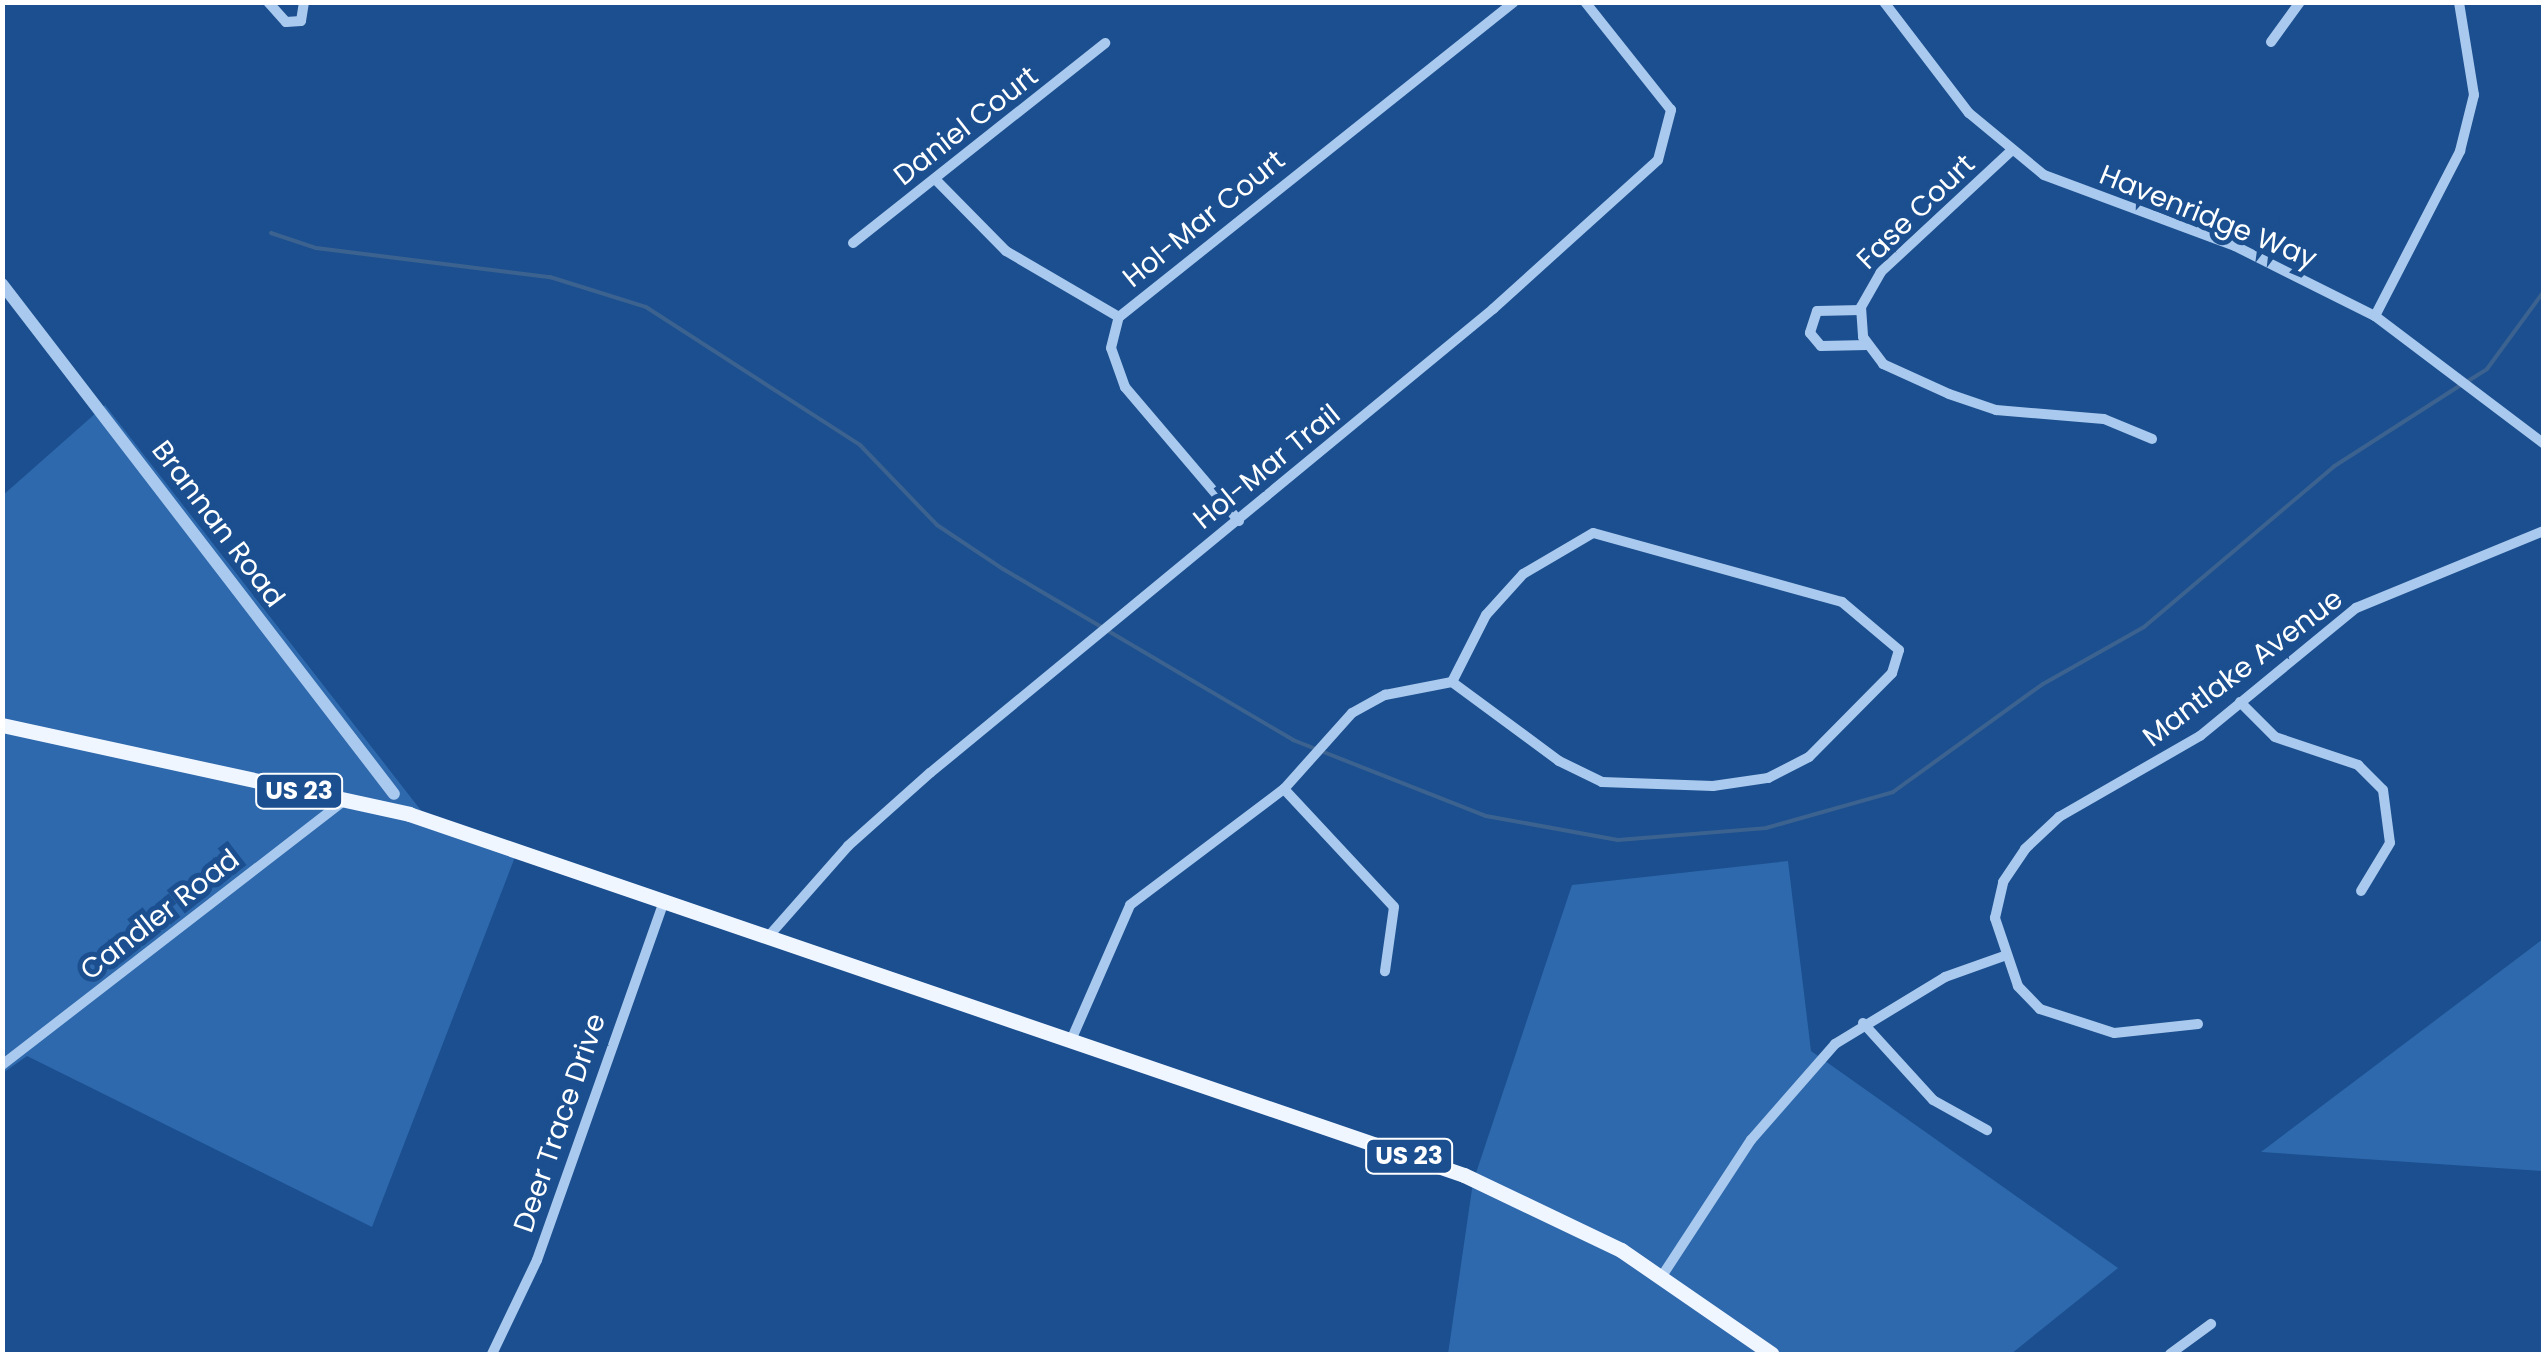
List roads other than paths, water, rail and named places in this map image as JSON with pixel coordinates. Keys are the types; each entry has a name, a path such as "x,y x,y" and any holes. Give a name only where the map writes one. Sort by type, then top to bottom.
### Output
{"main road":[{"name":"US 23","path":"2,725 408,814 1464,1174 1662,1276 1772,1354"}],"street":[{"path":"268,2 286,22 301,21 304,2"},
{"name":"Hol-Mar Court","path":"1238,521 1125,387 1112,348 1119,317 1514,2"},
{"name":"Hol-Mar Trail","path":"767,939 862,834 1589,226 1669,145 1663,94 1585,2"},
{"name":"Havenridge Way","path":"1884,2 1968,113 2044,175 2234,246 2375,316 2544,444"},
{"path":"2271,42 2300,2"},
{"path":"2375,316 2441,199 2470,114 2470,28 2459,2"},
{"name":"Daniel Court","path":"853,243 1105,42"},
{"name":"Fase Court","path":"1861,310 1881,272 2012,152"},
{"path":"936,180 1006,250 1119,317"},
{"name":"Brannan Road","path":"2,284 394,794"},
{"path":"1867,345 1821,346 1810,333 1817,311 1861,310 1867,345 1908,379 1996,410 2104,418 2152,439"},
{"path":"2540,532 2544,548"},
{"name":"Mantlake Avenue","path":"2198,1024 2078,1029 2040,1009 2004,956 1996,904 2024,849 2240,702 2356,608 2540,532"},
{"path":"1072,1038 1130,904 1284,788 1352,713 1418,684 1452,682 1559,761 1602,782 1768,778 1835,732 1892,673 1899,650 1842,602 1593,533 1566,541 1495,604 1452,682"},
{"path":"2240,702 2275,737 2358,765 2383,790 2390,843 2361,892"},
{"path":"1284,788 1394,907 1385,971"},
{"path":"394,794 408,814"},
{"name":"Candler Road","path":"2,1065 344,801"},
{"name":"Deer Trace Drive","path":"492,1354 536,1260 663,904"},
{"path":"1662,1276 1794,1085 1863,1022 2004,956"},
{"path":"1863,1022 1932,1100 1986,1130"},
{"path":"2170,1354 2212,1324"}],"waterway":[{"path":"271,233 316,248 550,277 646,307 860,445 937,525 1003,569 1293,740 1486,816 1618,840 1766,828 1893,792 2043,684 2144,627 2333,467 2459,386"},
{"path":"2468,381 2487,369 2544,291"}]}
